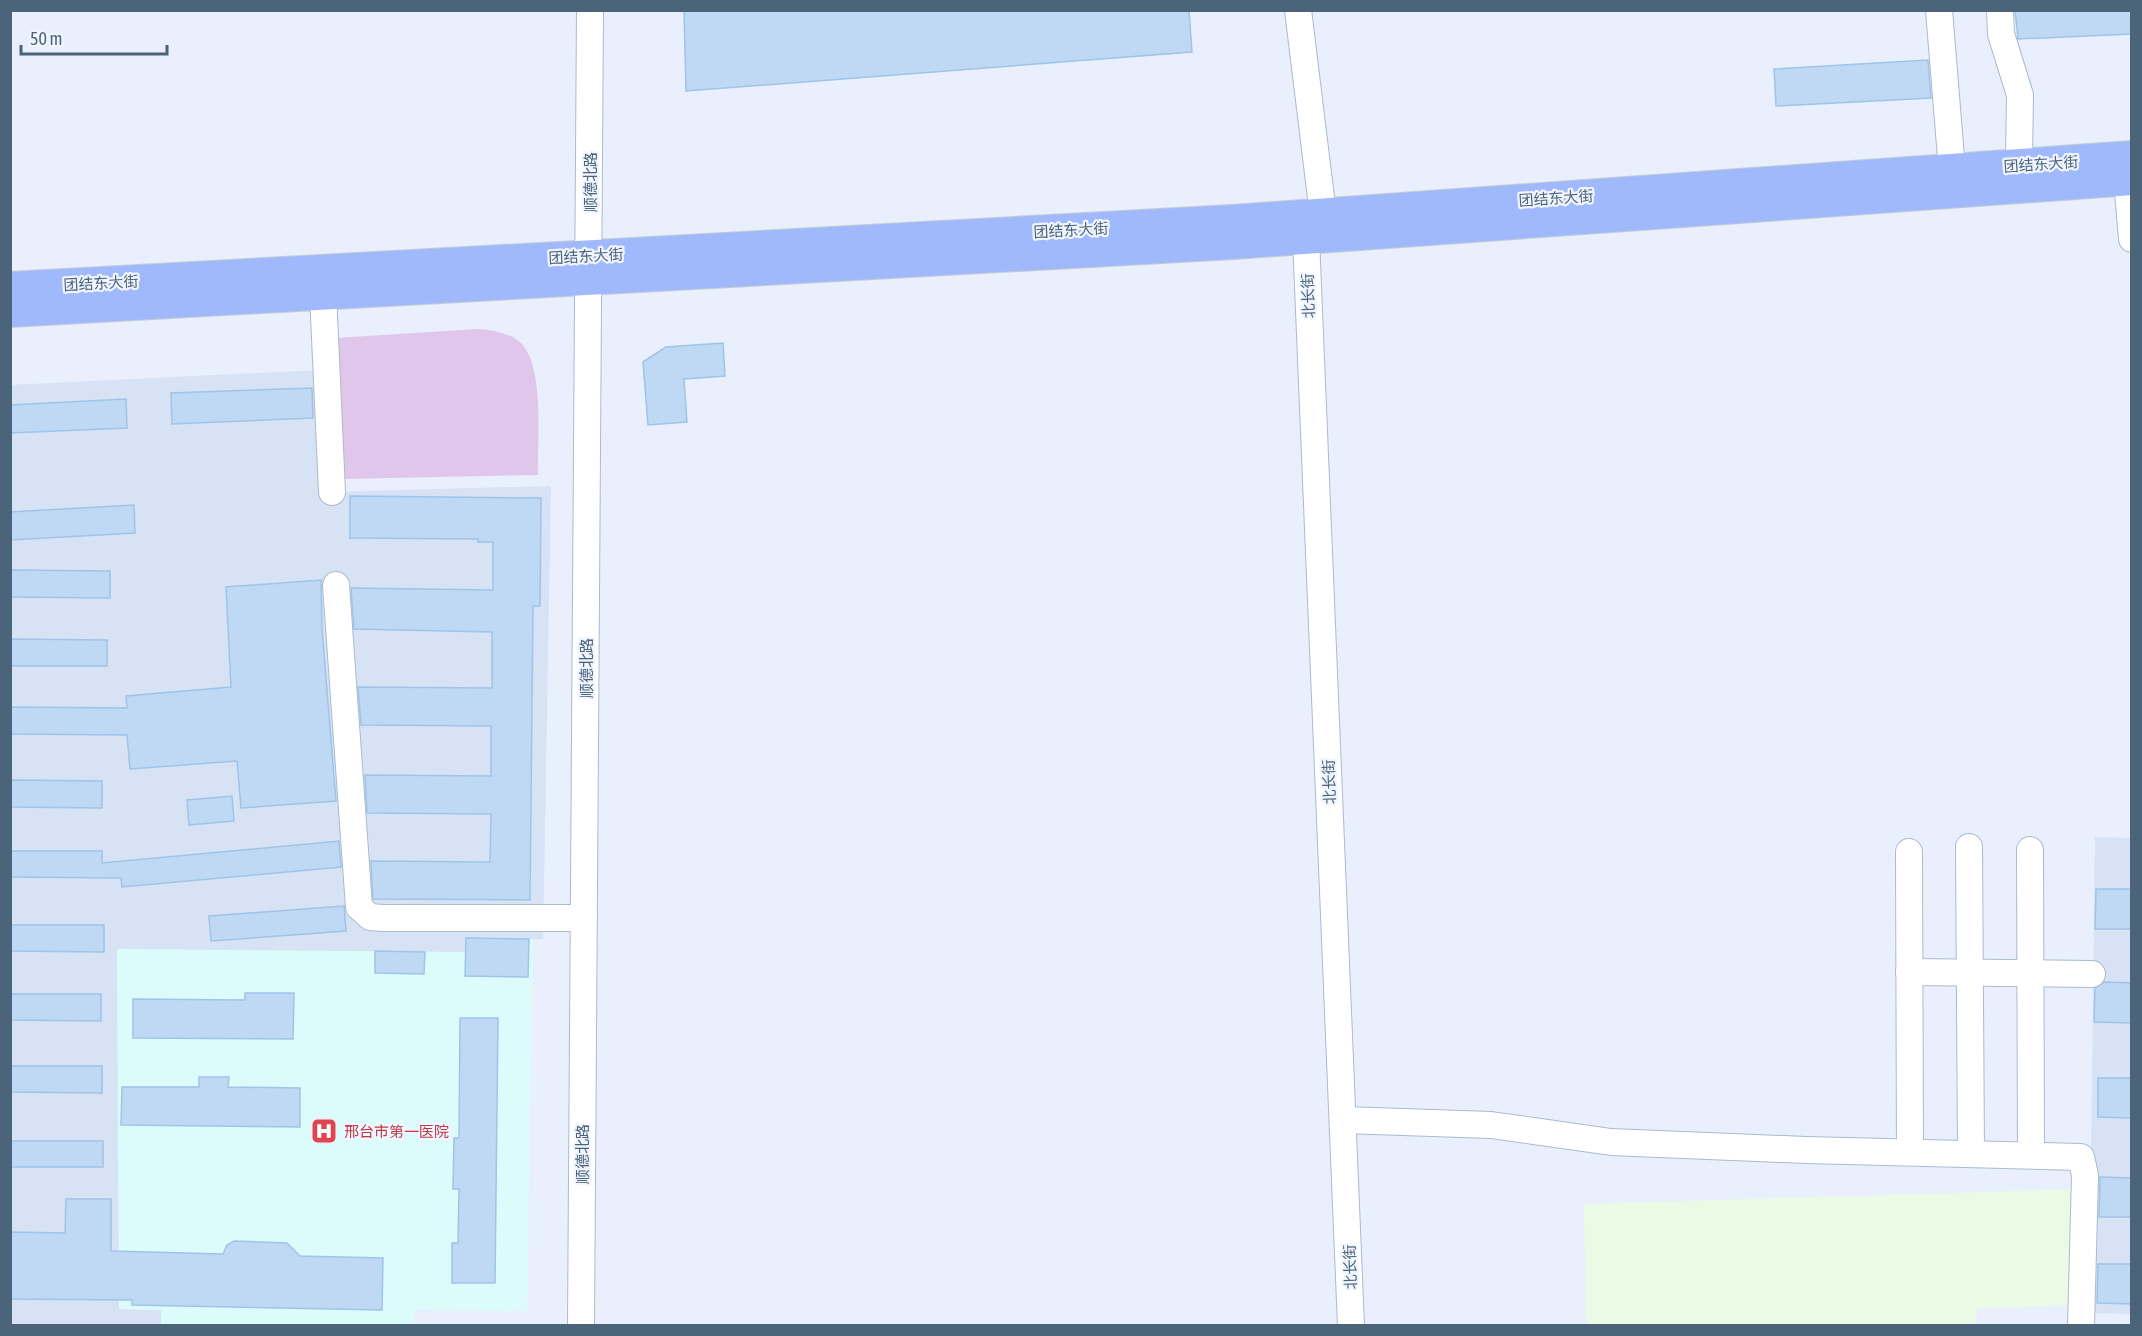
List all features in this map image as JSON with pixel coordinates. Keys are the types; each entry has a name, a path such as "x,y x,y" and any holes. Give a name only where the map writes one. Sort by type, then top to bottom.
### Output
{"main road":[{"name":"团结东大街","path":"1314,226 1952,170 2130,172"},
{"name":"团结东大街","path":"10,288 589,267 1314,226 2130,172"},
{"name":"团结东大街","path":"10,311 323,293 589,267"}],"street":[{"name":"顺德北路","path":"581,1326 590,10"},
{"name":"北长街","path":"1298,10 1314,226 1351,1326"},
{"path":"1939,10 1952,170"},
{"path":"2000,10 2001,34 2020,95 2019,159"},
{"path":"2130,172 2132,239"},
{"path":"323,293 332,492"},
{"path":"336,585 359,907 370,917 383,918 584,918"},
{"path":"1969,847 1971,1154"},
{"path":"2030,850 2031,1154"},
{"path":"1909,852 1910,1152"},
{"path":"1909,972 2092,974"},
{"path":"1344,1120 1491,1125 1611,1142 2081,1157 2084,1165 2081,1326"}],"shaded area":[{"path":"478,329 506,334 521,343 529,354 537,387 538,475 344,479 336,338"},
{"path":"320,370 325,492 551,486 543,939 466,938 466,952 120,1309 161,1310 161,1325 11,1325 10,385"},
{"path":"2095,837 2131,838 2131,1314 2089,1313"},
{"name":"邢台市第一医院","path":"466,938 533,939 527,1311 415,1310 414,1326 161,1326 161,1310 119,1309 117,949 465,952"},
{"path":"2081,1189 2070,1305 1976,1309 1976,1326 1586,1325 1584,1204"}],"building":[{"path":"684,10 1189,10 1192,52 686,91"},
{"path":"2015,10 2132,10 2132,34 2018,39"},
{"path":"1928,60 1931,98 1776,106 1774,69"},
{"path":"723,343 725,376 684,379 687,422 648,425 643,362 666,347"},
{"path":"312,388 313,418 172,424 171,393"},
{"path":"126,399 127,428 10,433 10,405"},
{"path":"350,496 541,498 540,606 533,606 530,900 373,899 371,861 490,862 491,814 367,813 365,775 491,776 491,726 361,725 358,687 492,688 492,632 354,629 351,588 493,590 493,542 478,542 478,539 350,538"},
{"path":"134,505 135,533 10,540 10,512"},
{"path":"10,570 110,571 110,598 10,597"},
{"path":"321,580 322,629 336,801 241,808 237,761 130,769 127,735 10,734 10,707 127,708 126,696 231,687 226,587"},
{"path":"10,639 107,640 107,666 10,666"},
{"path":"10,780 102,781 102,808 10,807"},
{"path":"232,796 234,821 189,825 187,800"},
{"path":"339,841 341,867 122,887 121,878 10,877 10,851 102,851 102,863"},
{"path":"2096,889 2132,889 2132,929 2095,929"},
{"path":"344,906 346,931 211,941 209,916"},
{"path":"10,925 104,925 104,952 10,951"},
{"path":"466,938 529,939 528,977 465,976"},
{"path":"375,951 425,952 424,974 375,973"},
{"path":"2104,982 2132,983 2132,1023 2094,1022 2095,988"},
{"path":"245,993 294,993 293,1039 133,1038 133,999 245,1000"},
{"path":"10,994 101,994 101,1021 10,1020"},
{"path":"460,1018 498,1018 495,1283 452,1283 452,1243 458,1243 459,1189 453,1189 454,1138 459,1138"},
{"path":"10,1066 102,1066 102,1093 10,1092"},
{"path":"199,1077 229,1077 228,1087 300,1088 300,1127 121,1125 122,1087 199,1087"},
{"path":"2098,1078 2132,1078 2132,1118 2098,1117"},
{"path":"10,1141 103,1141 103,1167 10,1167"},
{"path":"2100,1177 2132,1178 2132,1217 2099,1217"},
{"path":"66,1199 111,1199 111,1251 223,1254 227,1245 234,1241 287,1243 300,1256 383,1258 382,1310 132,1305 132,1300 10,1299 10,1232 65,1233"},
{"path":"2098,1264 2132,1264 2132,1304 2097,1303"}],"place":[{"name":"邢台市第一医院","path":"324,1131"}]}
